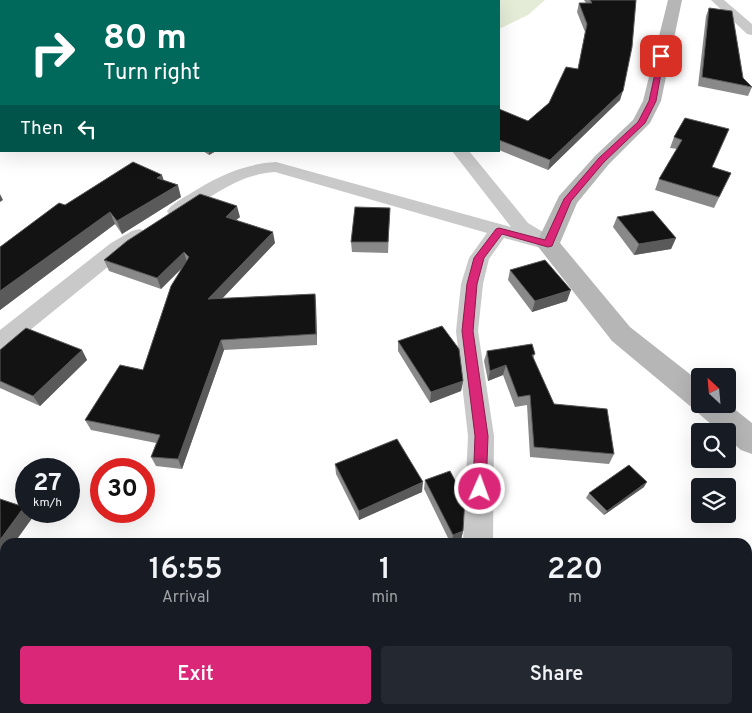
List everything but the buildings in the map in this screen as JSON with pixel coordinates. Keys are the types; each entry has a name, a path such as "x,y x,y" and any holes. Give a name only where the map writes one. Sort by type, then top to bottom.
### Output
{"main road":[{"path":"675,0 652,101 641,123 602,160 567,201 548,244 620,334 691,391"},
{"path":"717,413 752,441"}],"street":[{"path":"717,0 752,31"},
{"path":"461,152 520,227 548,244"},
{"path":"0,342 118,248 223,181 262,166 276,167 548,244"},
{"path":"478,538 481,436 467,331 472,284 479,258 499,231"}],"green space":[{"path":"500,0 545,0 528,15 500,29"}],"route":[{"path":"480,489 481,436 467,331 472,284 479,258 499,231 548,244 567,201 602,160 641,123 652,101 661,56"}]}
